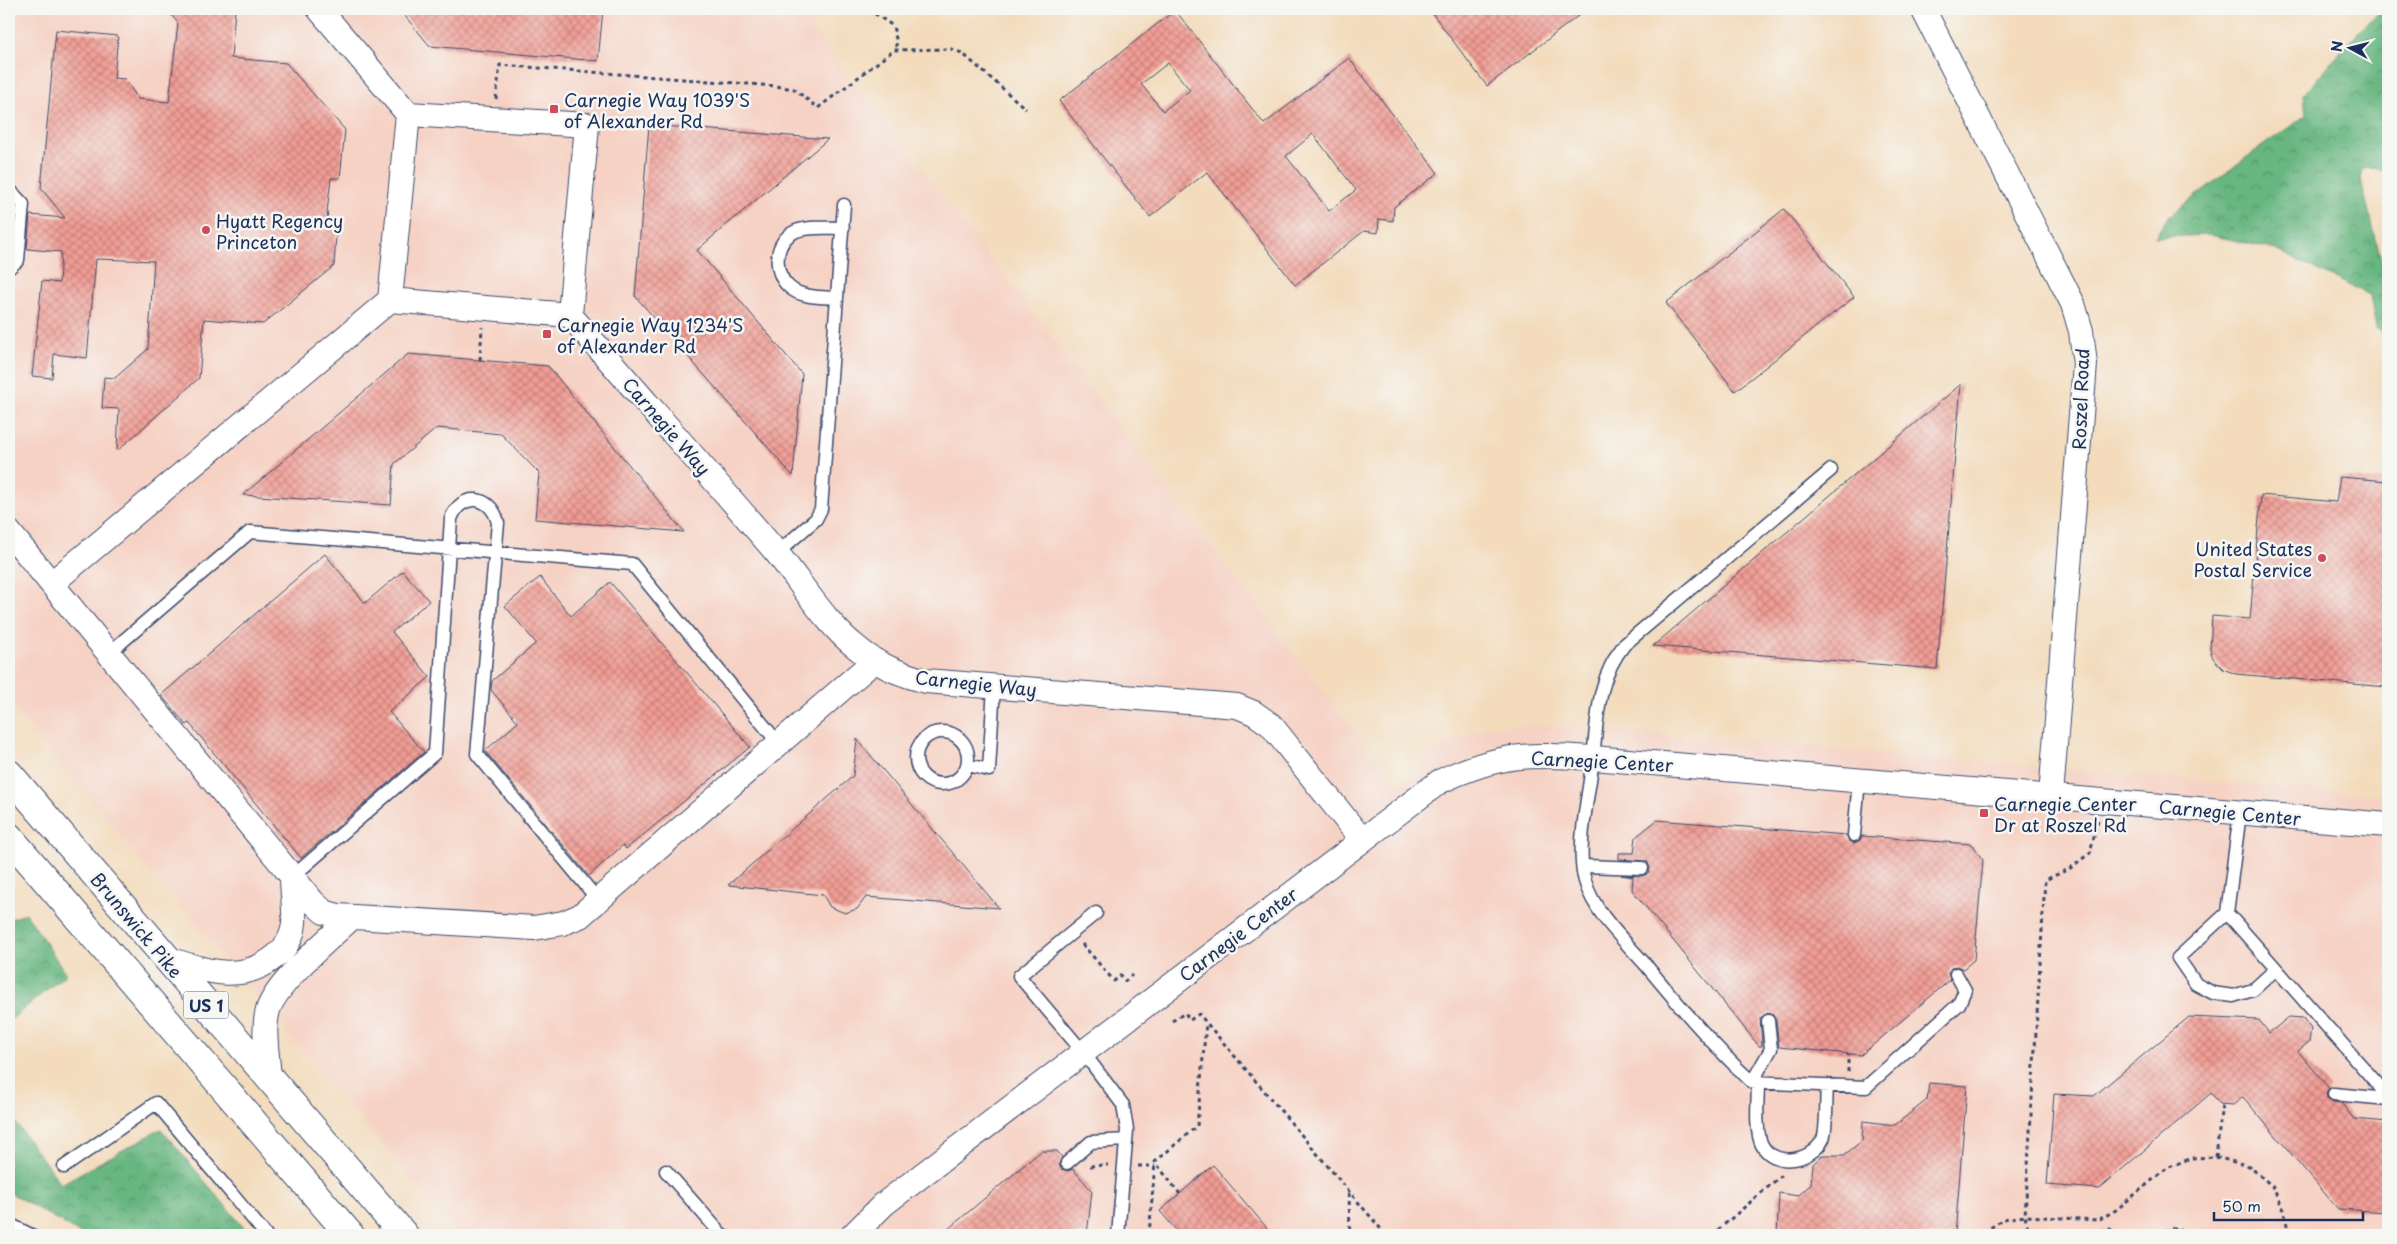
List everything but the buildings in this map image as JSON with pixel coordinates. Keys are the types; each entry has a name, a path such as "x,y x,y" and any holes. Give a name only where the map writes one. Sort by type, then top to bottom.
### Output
{"highway":[{"name":"Brunswick Pike","path":"9,774 404,1235"},
{"name":"US 1","path":"9,838 350,1235"}],"street":[{"path":"52,583 390,300 408,114 319,9"},
{"name":"Roszel Road","path":"1923,9 2073,304 2081,331 2085,364 2051,796"},
{"path":"390,300 570,315 587,125 408,114"},
{"name":"Carnegie Way","path":"570,315 777,553 841,632 854,646 874,662 902,675 926,681 1237,706 1254,713 1271,725 1362,840"},
{"path":"9,532 292,877 324,912 352,917 534,928 563,923 580,916 874,662"},
{"name":"Carnegie Center","path":"853,1235 884,1204 1439,782 1468,768 1499,758 1531,755 1593,758 2388,825"},
{"path":"165,958 206,971 237,973 264,966 286,948 294,924 292,877"},
{"path":"269,1079 266,1033 268,1010 282,984 352,917"}],"lane":[{"path":"9,189 22,204 18,260 9,268"},
{"path":"777,553 816,519 821,509 844,205"},
{"path":"838,298 806,295 789,287 780,274 777,256 784,240 796,231 811,228 843,228"},
{"path":"1831,470 1624,645 1612,660 1603,683 1598,707 1582,840 1585,881 1600,912 1722,1055 1755,1082 1866,1087 1959,1004 1965,990 1956,974"},
{"path":"292,877 435,753 451,520 454,510 462,502 473,500 486,503 495,511 498,523 478,754 598,900"},
{"path":"109,653 250,532 632,564 779,744"},
{"path":"968,765 989,770 994,686"},
{"path":"940,731 948,732 963,741 967,748 968,765 957,780 940,784 924,777 916,762 916,753 924,738 940,731"},
{"path":"1854,835 1859,780"},
{"path":"2240,813 2227,913 2178,958 2196,984 2213,993 2233,996 2253,990 2276,969"},
{"path":"1584,866 1642,868"},
{"path":"1096,913 1018,976 1083,1052 1123,1105 1126,1140 1118,1235"},
{"path":"2227,913 2388,1098"},
{"path":"1768,1021 1771,1049 1755,1082 1760,1142 1770,1154 1792,1160 1800,1160 1812,1154 1824,1138 1827,1085"},
{"path":"2334,1094 2388,1098"},
{"path":"64,1167 156,1102 266,1235"},
{"path":"1067,1163 1092,1142 1126,1140"},
{"path":"666,1170 722,1235"},
{"path":"9,1224 29,1235"}],"path":[{"path":"494,119 500,65 775,86 794,89 818,108 894,50 897,43 892,26 868,9"},
{"path":"894,50 951,49 962,53 1026,108"},
{"path":"480,360 483,319"},
{"path":"2039,1235 2029,1234 2024,1216 2045,880 2069,870 2090,853 2098,821 2099,800"},
{"path":"1081,943 1114,981 1121,975 1125,981 1132,975"},
{"path":"1172,1021 1185,1014 1190,1020 1199,1014 1386,1235"},
{"path":"1134,1166 1155,1164 1197,1126 1206,1022"},
{"path":"1848,1054 1848,1072"},
{"path":"2216,1157 2222,1104"},
{"path":"1988,1235 1989,1229 2003,1218 2024,1216 2098,1220 2116,1210 2167,1168 2190,1158 2216,1157 2249,1166 2272,1186 2284,1210 2289,1235"},
{"path":"1155,1164 1180,1194"},
{"path":"1149,1235 1155,1164"},
{"path":"1084,1168 1092,1165 1111,1165"},
{"path":"1712,1235 1785,1172"},
{"path":"1350,1192 1350,1235"},
{"path":"2158,1235 2163,1231 2179,1227 2182,1235"},
{"path":"2061,1235 2110,1229 2118,1235"}],"shaded area":[{"path":"9,9 798,9 1398,788 1437,749 1483,727 1534,724 2388,796 2388,1235 459,1235 9,704"}],"green space":[{"path":"2383,9 2388,9 2388,174 2375,168 2362,169 2360,178 2388,285 2388,329 2383,333 2376,328 2370,295 2276,250 2211,235 2155,237 2168,217 2306,115 2304,94 2353,37"},
{"path":"26,913 66,974 9,1021 9,920"},
{"path":"9,1114 61,1184 161,1129 250,1235 83,1235 9,1192"}],"place":[{"name":"Carnegie Way 1039'S of Alexander Rd","path":"554,109"},
{"name":"Hyatt Regency Princeton","path":"206,230"},
{"name":"Carnegie Way 1234'S of Alexander Rd","path":"547,334"},
{"name":"United States Postal Service","path":"2322,558"},
{"name":"Carnegie Center Dr at Roszel Rd","path":"1984,813"}]}
